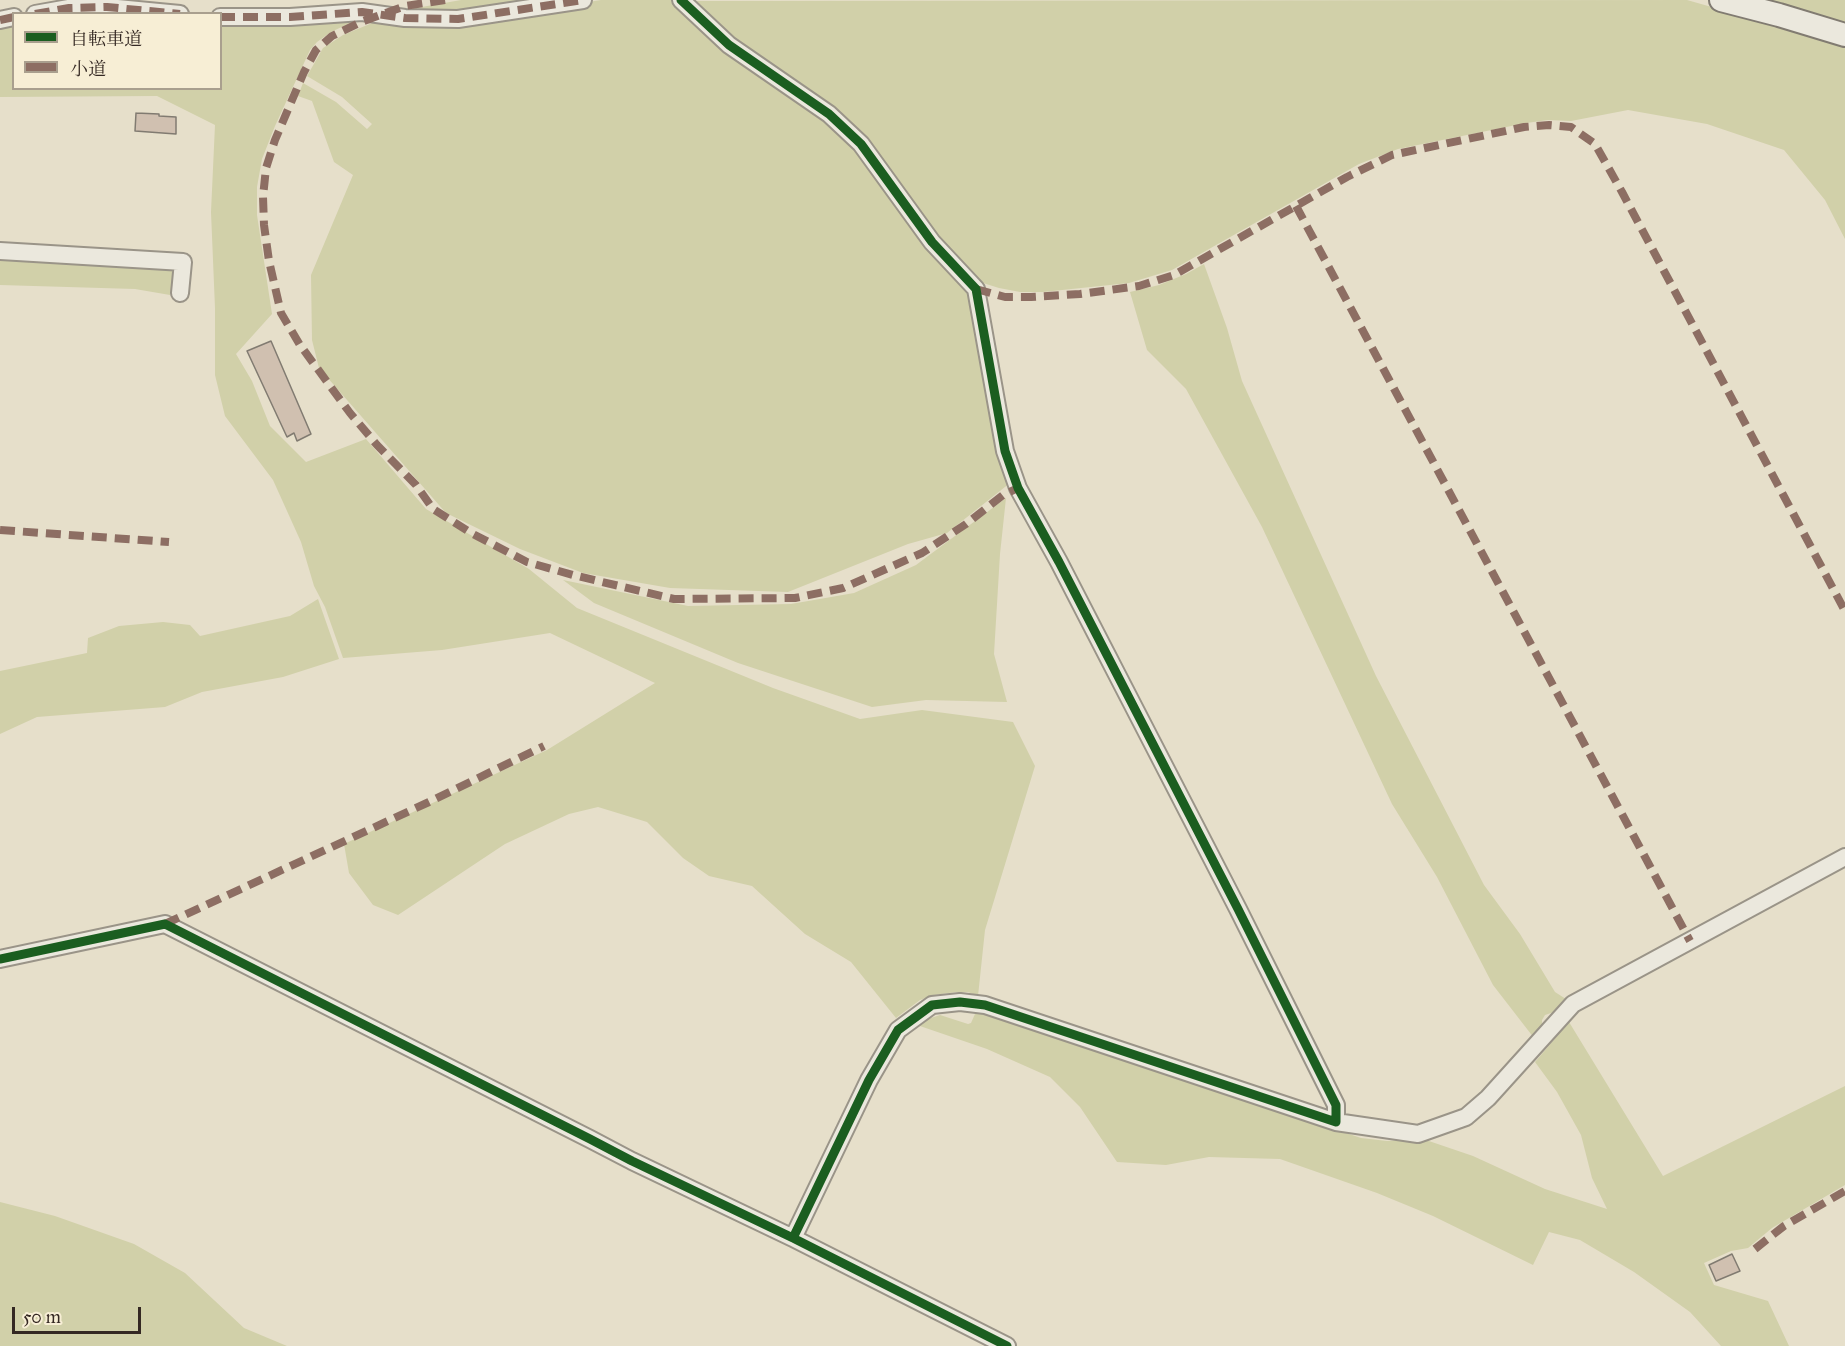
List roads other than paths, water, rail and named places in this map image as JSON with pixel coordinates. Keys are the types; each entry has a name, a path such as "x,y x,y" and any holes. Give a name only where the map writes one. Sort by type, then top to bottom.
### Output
{"main road":[{"path":"1721,0 1845,35"}],"street":[{"path":"222,17 362,12 405,18 458,19 583,0"},
{"path":"681,0 729,45 829,114 861,144 932,242 976,289 1005,451 1018,488 1059,562 1315,1061 1336,1105 1336,1122"},
{"path":"46,12 69,8 107,7 159,12"},
{"path":"0,251 183,262 180,294"},
{"path":"793,1238 869,1080 897,1030 932,1005 960,1002 985,1005 1336,1122 1418,1134 1466,1117 1488,1098 1573,1004 1845,857"},
{"path":"0,959 165,924 632,1161 793,1238 1008,1346"}]}
